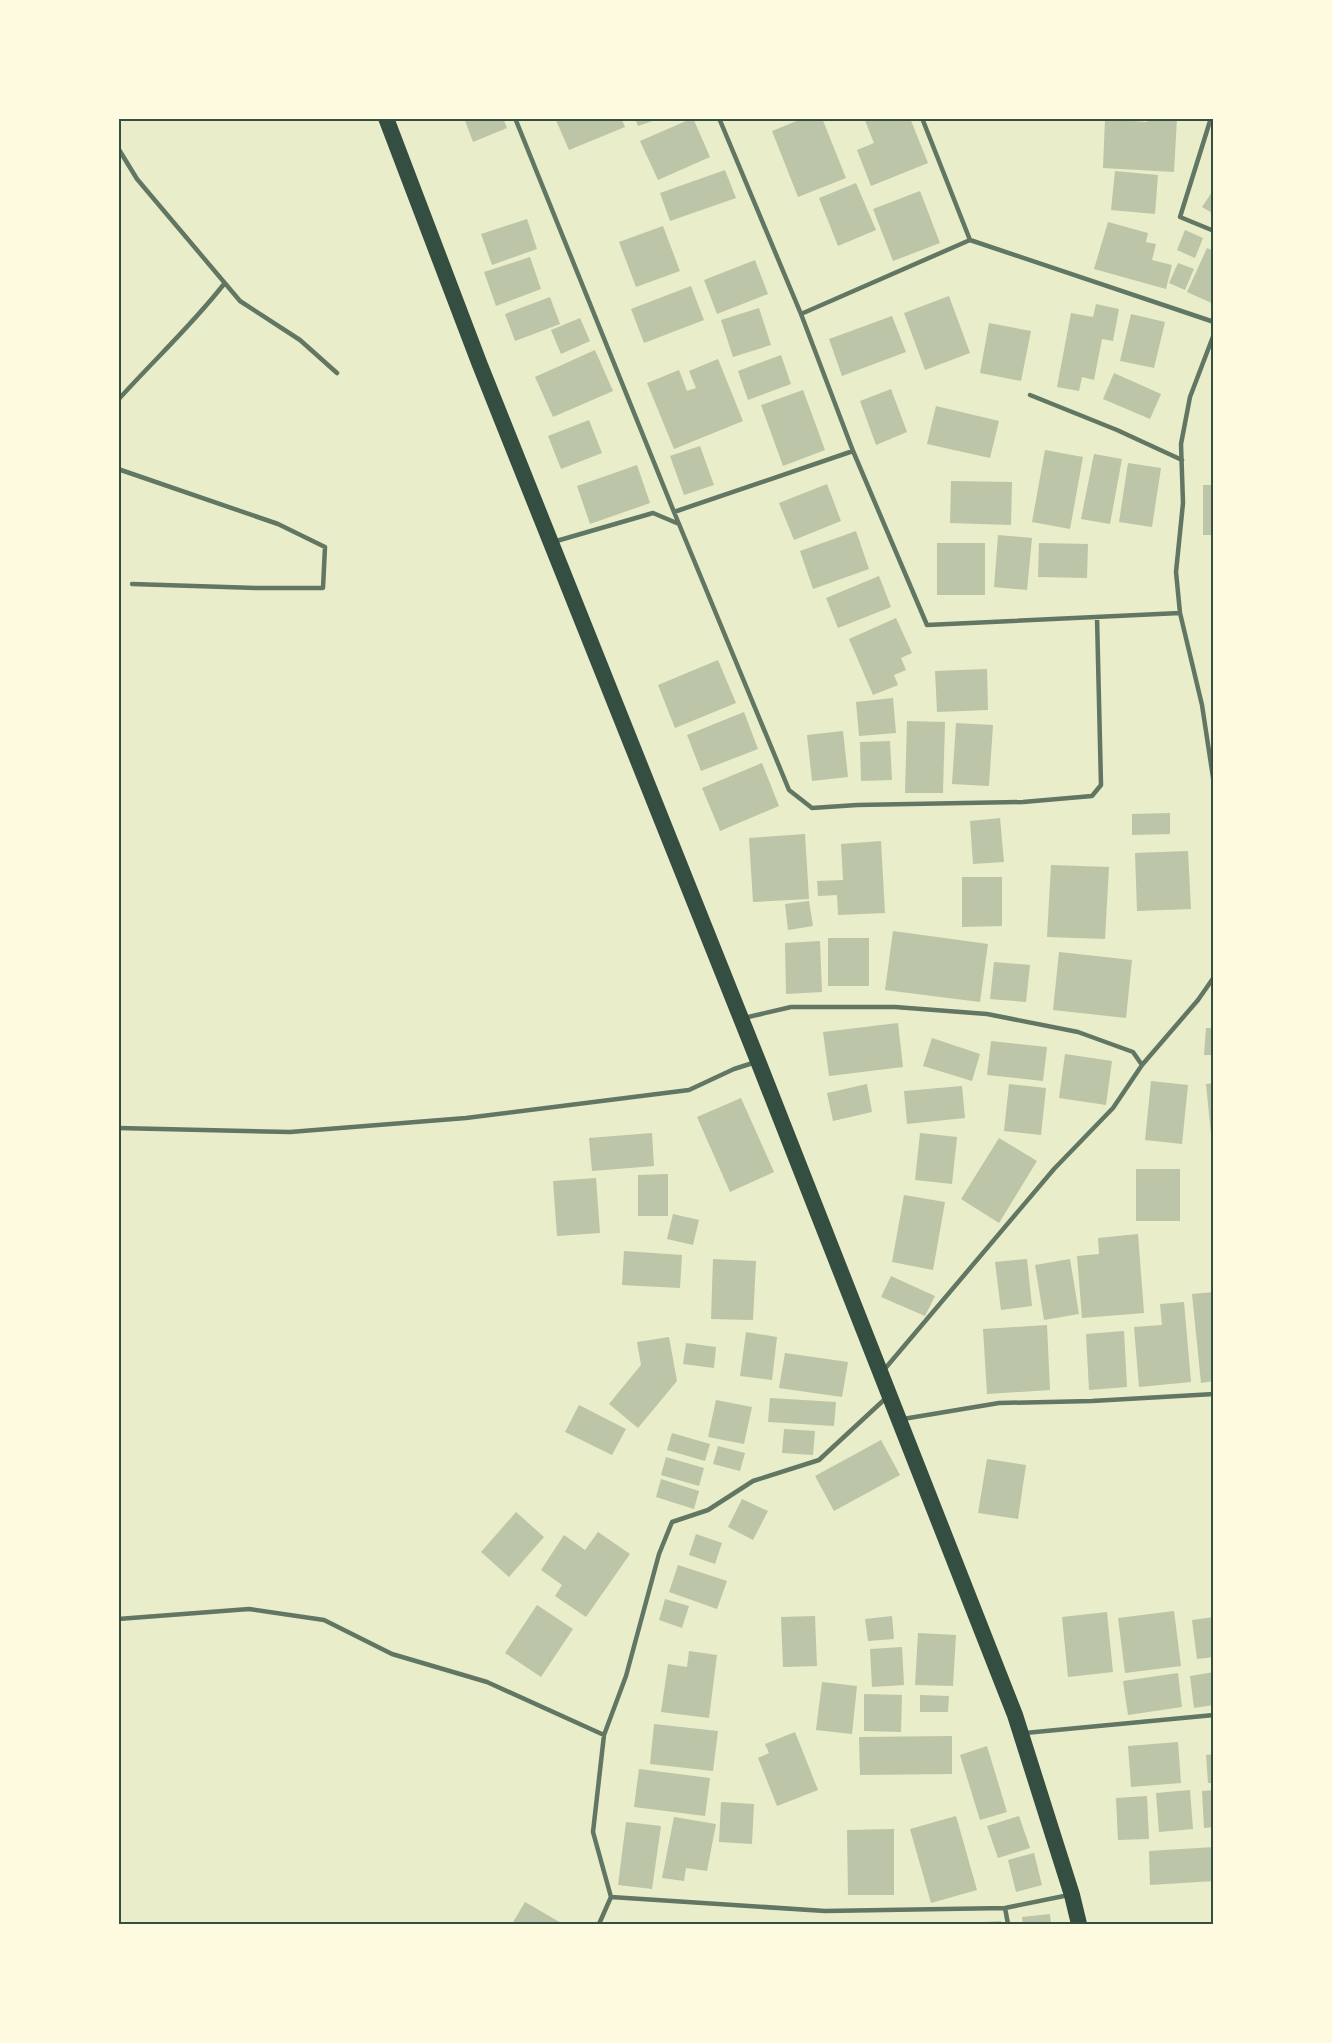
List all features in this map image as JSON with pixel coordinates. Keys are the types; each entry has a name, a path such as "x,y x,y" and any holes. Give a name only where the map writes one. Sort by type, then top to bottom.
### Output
{"highway":[{"path":"386,118 480,365 741,1018 1021,1733 1072,1895 1078,1924"}],"lane":[{"path":"515,118 679,525 789,790 812,808 1023,802 1092,796 1101,785 1096,617"},
{"path":"719,118 801,314 853,451 927,625 1180,613"},
{"path":"922,118 970,240"},
{"path":"1211,118 1180,218 1214,231"},
{"path":"118,148 137,178 240,301 300,340 338,373"},
{"path":"801,314 970,240 1214,322"},
{"path":"118,400 204,309 224,284"},
{"path":"1214,334 1190,397 1181,444 1183,503 1176,572 1180,613 1202,705 1214,784"},
{"path":"1030,395 1117,430 1182,460"},
{"path":"674,512 853,451"},
{"path":"118,469 278,524 324,547 323,588 132,584"},
{"path":"550,543 653,513 679,525"},
{"path":"881,1373 1054,1169 1113,1108 1142,1065 1214,977"},
{"path":"741,1018 791,1006 895,1007 987,1014 1078,1032 1133,1052 1142,1065"},
{"path":"118,1128 290,1132 466,1118 689,1090 734,1069 758,1061"},
{"path":"898,1419 999,1403 1092,1401 1214,1394"},
{"path":"599,1924 611,1897 593,1833 604,1735 626,1676 659,1554 672,1522 708,1510 753,1481 819,1460 889,1395"},
{"path":"118,1619 249,1610 324,1620 392,1654 487,1682 604,1735"},
{"path":"1021,1733 1214,1715"},
{"path":"611,1897 825,1911 1005,1908 1072,1895"},
{"path":"1005,1908 1008,1924"}],"building":[{"path":"464,118 503,118 507,128 473,142"},
{"path":"555,118 621,118 625,127 569,150"},
{"path":"635,118 658,118 658,119 638,126"},
{"path":"693,118 710,157 658,180 640,141"},
{"path":"804,118 822,118 846,178 798,197 772,131"},
{"path":"864,118 910,118 928,163 871,186 857,150 874,143"},
{"path":"1147,118 1177,118 1174,172 1103,168 1105,119 1147,122"},
{"path":"725,170 736,198 670,221 660,193"},
{"path":"1115,171 1158,175 1155,214 1111,210"},
{"path":"856,183 876,230 838,246 819,198"},
{"path":"1214,189 1214,214 1202,207"},
{"path":"920,191 940,243 893,261 873,209"},
{"path":"527,219 537,249 492,265 481,234"},
{"path":"1108,222 1148,233 1146,242 1156,244 1152,260 1172,265 1166,289 1094,269"},
{"path":"663,226 680,271 636,287 619,242"},
{"path":"1185,230 1203,238 1195,258 1177,250"},
{"path":"1207,248 1214,251 1214,304 1187,292"},
{"path":"530,257 541,289 496,306 484,272"},
{"path":"755,260 768,294 717,314 704,280"},
{"path":"1178,263 1194,269 1185,290 1169,283"},
{"path":"691,286 704,320 644,343 631,309"},
{"path":"949,296 970,353 925,370 904,313"},
{"path":"550,297 560,324 515,341 505,314"},
{"path":"1096,304 1119,309 1113,341 1102,339 1094,380 1082,377 1079,391 1057,387 1071,313 1093,317"},
{"path":"759,308 771,345 733,357 721,320"},
{"path":"1131,314 1165,322 1154,368 1120,361"},
{"path":"892,316 906,352 842,376 829,339"},
{"path":"580,318 590,341 561,354 551,330"},
{"path":"989,323 1031,331 1021,381 980,373"},
{"path":"595,350 613,391 553,417 535,377"},
{"path":"781,355 791,384 748,400 738,371"},
{"path":"718,359 743,421 674,449 647,383 679,370 687,391 696,388 689,371"},
{"path":"1114,373 1161,394 1150,419 1103,399"},
{"path":"891,389 907,432 876,445 860,401"},
{"path":"803,390 825,450 783,466 761,405"},
{"path":"936,406 999,421 990,458 927,444"},
{"path":"589,420 602,453 561,469 548,436"},
{"path":"700,446 714,485 684,495 670,456"},
{"path":"1045,450 1083,457 1070,529 1032,522"},
{"path":"1094,454 1122,459 1110,524 1081,519"},
{"path":"1128,463 1161,468 1152,527 1119,522"},
{"path":"637,465 650,503 590,524 577,486"},
{"path":"951,481 1012,482 1011,525 950,523"},
{"path":"827,484 841,521 794,540 779,503"},
{"path":"1203,485 1214,485 1214,535 1203,535"},
{"path":"856,531 869,569 813,589 800,551"},
{"path":"998,535 1032,538 1027,590 994,587"},
{"path":"937,543 985,543 985,595 937,595"},
{"path":"1039,543 1088,544 1087,578 1038,577"},
{"path":"879,576 891,607 838,628 826,598"},
{"path":"896,618 912,653 901,658 906,670 894,675 898,685 873,695 849,639"},
{"path":"718,660 736,703 675,728 658,685"},
{"path":"987,669 988,710 937,712 935,671"},
{"path":"893,698 896,733 859,736 856,702"},
{"path":"744,712 758,749 701,771 687,735"},
{"path":"907,721 945,722 943,793 905,793"},
{"path":"956,723 993,725 989,786 952,784"},
{"path":"843,731 848,777 812,781 807,735"},
{"path":"890,741 892,780 861,781 860,742"},
{"path":"762,763 779,806 720,831 702,788"},
{"path":"1170,813 1170,834 1132,835 1132,814"},
{"path":"1000,818 1004,862 973,864 970,821"},
{"path":"805,834 809,899 753,902 749,838"},
{"path":"881,841 885,913 838,915 837,895 818,896 817,881 843,880 841,844"},
{"path":"1188,851 1191,909 1137,911 1135,853"},
{"path":"1051,865 1109,867 1105,939 1047,937"},
{"path":"962,877 1002,877 1002,926 962,927"},
{"path":"809,901 813,926 788,930 785,904"},
{"path":"893,931 988,944 980,1002 885,990"},
{"path":"828,938 869,938 869,986 828,986"},
{"path":"820,941 822,992 786,994 785,943"},
{"path":"1059,952 1132,960 1126,1018 1053,1010"},
{"path":"994,962 1030,965 1026,1002 990,999"},
{"path":"898,1023 903,1067 829,1076 823,1032"},
{"path":"1206,1028 1214,1028 1214,1055 1204,1055"},
{"path":"932,1038 980,1054 972,1081 923,1066"},
{"path":"991,1041 1047,1047 1043,1081 987,1075"},
{"path":"1065,1054 1112,1061 1106,1105 1059,1098"},
{"path":"1151,1081 1188,1085 1182,1144 1145,1140"},
{"path":"1214,1083 1214,1144 1212,1144 1206,1084"},
{"path":"867,1084 872,1112 833,1121 827,1093"},
{"path":"1009,1084 1046,1088 1041,1135 1004,1131"},
{"path":"962,1086 965,1118 907,1124 904,1091"},
{"path":"741,1098 774,1172 730,1192 697,1117"},
{"path":"652,1133 654,1166 592,1171 589,1138"},
{"path":"920,1133 957,1137 952,1184 915,1180"},
{"path":"999,1138 1037,1161 999,1223 961,1199"},
{"path":"1136,1169 1180,1169 1180,1221 1136,1221"},
{"path":"668,1174 668,1216 638,1216 638,1175"},
{"path":"596,1178 600,1233 557,1236 553,1181"},
{"path":"904,1195 945,1202 933,1270 892,1262"},
{"path":"673,1214 699,1220 693,1245 667,1239"},
{"path":"1138,1234 1144,1313 1082,1318 1077,1256 1099,1254 1098,1238"},
{"path":"624,1251 682,1255 680,1288 622,1285"},
{"path":"713,1259 756,1261 753,1320 711,1319"},
{"path":"1027,1259 1032,1306 1001,1310 995,1262"},
{"path":"1070,1259 1079,1314 1044,1320 1035,1265"},
{"path":"891,1276 935,1296 925,1316 881,1297"},
{"path":"1214,1292 1214,1381 1201,1383 1192,1294"},
{"path":"1184,1302 1191,1382 1139,1387 1134,1327 1162,1325 1160,1304"},
{"path":"1047,1325 1050,1390 987,1394 983,1329"},
{"path":"1124,1331 1127,1387 1089,1390 1086,1334"},
{"path":"746,1332 777,1337 772,1380 740,1376"},
{"path":"669,1337 677,1381 638,1428 609,1404 641,1365 637,1342"},
{"path":"686,1343 716,1347 714,1368 683,1364"},
{"path":"785,1353 848,1362 842,1397 779,1388"},
{"path":"770,1398 836,1402 834,1426 768,1422"},
{"path":"716,1400 752,1407 744,1444 708,1437"},
{"path":"579,1405 626,1429 612,1455 565,1432"},
{"path":"784,1429 815,1431 813,1455 782,1453"},
{"path":"672,1433 710,1444 705,1461 667,1450"},
{"path":"881,1440 900,1475 834,1511 815,1476"},
{"path":"718,1446 745,1453 740,1471 713,1464"},
{"path":"666,1457 704,1468 699,1486 661,1475"},
{"path":"987,1459 1026,1465 1018,1519 978,1513"},
{"path":"661,1479 699,1491 694,1509 656,1497"},
{"path":"742,1499 768,1511 753,1540 728,1527"},
{"path":"516,1512 544,1537 509,1577 481,1552"},
{"path":"598,1532 630,1554 586,1617 555,1596 562,1585 541,1570 564,1535 585,1550"},
{"path":"696,1534 722,1543 715,1564 689,1555"},
{"path":"678,1565 727,1581 717,1609 669,1592"},
{"path":"665,1599 689,1606 682,1628 659,1620"},
{"path":"537,1605 573,1629 541,1677 505,1653"},
{"path":"1174,1611 1181,1666 1125,1673 1118,1618"},
{"path":"1107,1612 1113,1672 1068,1677 1062,1617"},
{"path":"815,1616 817,1666 783,1667 781,1617"},
{"path":"892,1616 894,1639 868,1641 865,1619"},
{"path":"1214,1617 1214,1657 1197,1659 1192,1620"},
{"path":"918,1633 956,1635 953,1686 915,1685"},
{"path":"902,1647 904,1685 872,1687 870,1649"},
{"path":"689,1651 717,1655 709,1718 661,1712 668,1664 687,1667"},
{"path":"1214,1672 1214,1705 1194,1708 1190,1676"},
{"path":"1178,1673 1182,1707 1128,1715 1123,1681"},
{"path":"822,1682 857,1686 852,1734 816,1730"},
{"path":"864,1694 902,1695 901,1732 864,1731"},
{"path":"920,1695 949,1696 948,1712 920,1712"},
{"path":"654,1724 718,1731 713,1771 650,1764"},
{"path":"795,1732 818,1790 777,1806 758,1758 769,1753 765,1744"},
{"path":"952,1736 952,1774 860,1775 859,1737"},
{"path":"1178,1742 1181,1783 1131,1787 1128,1746"},
{"path":"987,1746 1007,1812 980,1820 960,1755"},
{"path":"1214,1754 1214,1783 1208,1783 1206,1755"},
{"path":"639,1769 710,1778 705,1816 634,1807"},
{"path":"1190,1790 1193,1829 1159,1832 1156,1793"},
{"path":"1214,1790 1214,1827 1204,1828 1202,1791"},
{"path":"1147,1796 1149,1839 1118,1840 1116,1798"},
{"path":"721,1802 754,1804 752,1844 719,1842"},
{"path":"956,1816 977,1890 931,1903 910,1829"},
{"path":"1019,1816 1030,1848 998,1858 987,1826"},
{"path":"674,1817 716,1824 707,1871 686,1868 684,1881 662,1878"},
{"path":"626,1822 661,1826 652,1889 618,1885"},
{"path":"894,1829 894,1895 848,1895 847,1830"},
{"path":"1214,1847 1214,1881 1150,1885 1149,1851"},
{"path":"1034,1853 1042,1885 1016,1892 1008,1860"},
{"path":"525,1902 563,1924 512,1924"},
{"path":"1050,1914 1051,1924 1023,1924 1022,1917"},
{"path":"1001,1921 1001,1924 963,1924 963,1923"}]}
